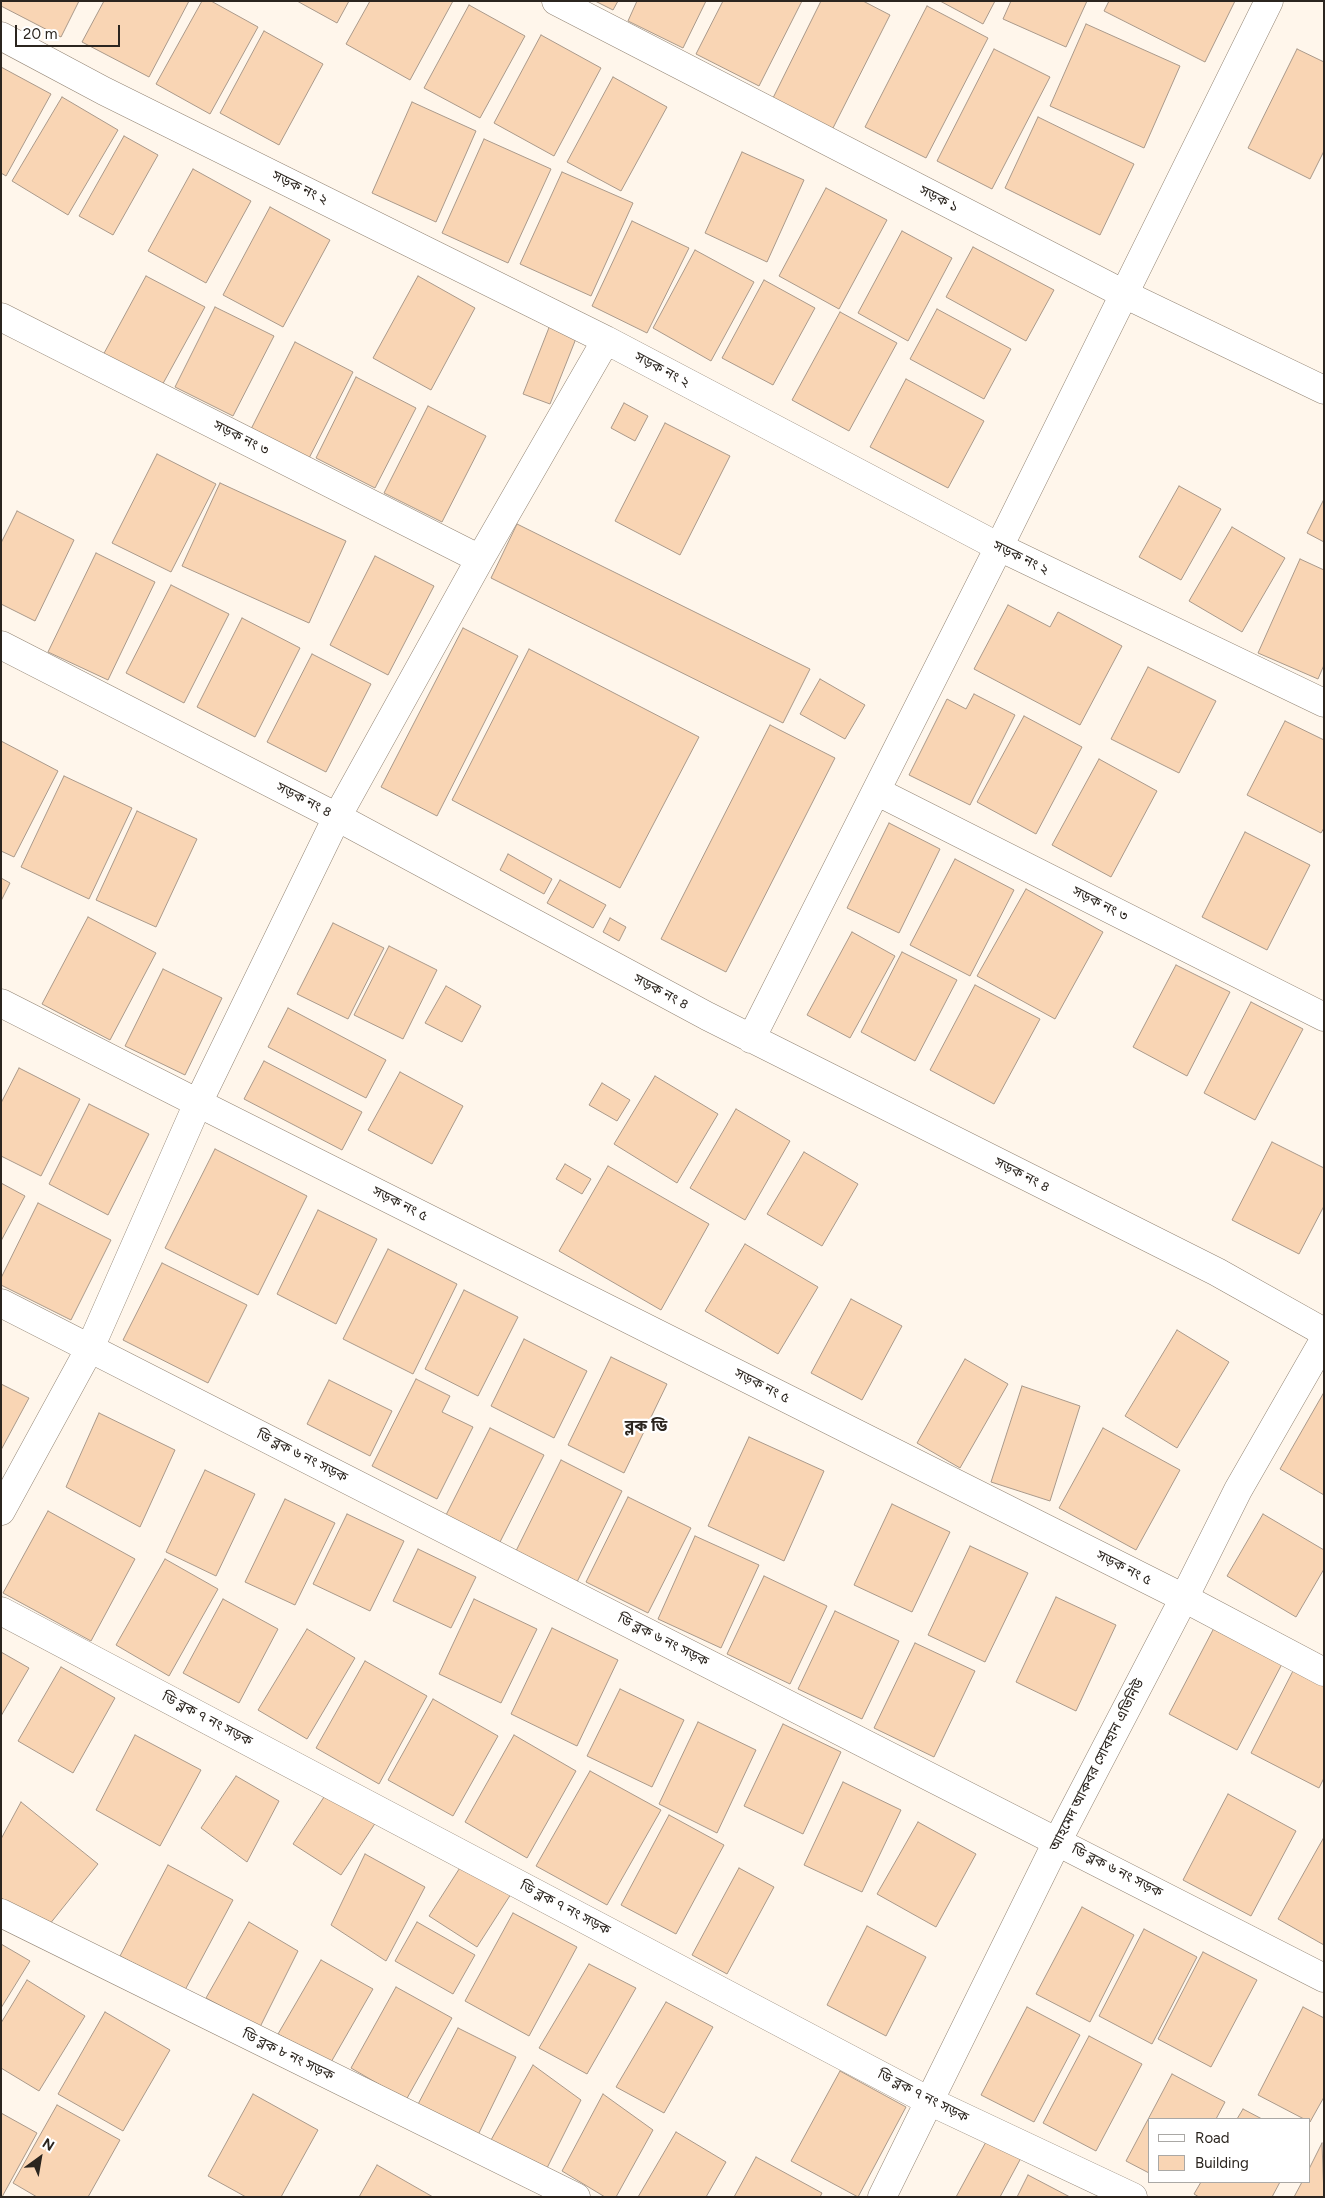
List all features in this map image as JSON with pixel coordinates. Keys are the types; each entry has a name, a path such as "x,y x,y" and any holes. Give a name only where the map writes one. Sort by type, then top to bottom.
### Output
{"street":[{"name":"সড়ক ১","path":"556,1 1124,294 1324,390"},
{"path":"751,1039 999,548 1269,1"},
{"name":"সড়ক নং ২","path":"1,36 104,91 606,340 999,548 1324,704"},
{"name":"সড়ক নং ৩","path":"1,316 480,559"},
{"path":"1,1511 90,1348 198,1103 337,817 480,559 606,340"},
{"name":"সড়ক নং ৪","path":"1,646 337,817 751,1039 1217,1272 1324,1332"},
{"name":"সড়ক নং ৩","path":"876,791 1324,1017"},
{"name":"সড়ক নং ৫","path":"1,1003 1184,1598 1324,1672"},
{"name":"ডি ব্লক ৬ নং সড়ক","path":"1,1303 1058,1840 1324,1978"},
{"name":"আহমেদ আকবর সোবহান এভিনিউ","path":"882,2197 1058,1840 1238,1490 1324,1340"},
{"name":"ডি ব্লক ৭ নং সড়ক","path":"1,1611 929,2101 1133,2197"},
{"name":"ডি ব্লক ৮ নং সড়ক","path":"1,1913 576,2197"}],"building":[{"path":"1,1 79,1 61,37 1,6"},
{"path":"104,1 189,1 149,77 82,42"},
{"path":"202,1 211,1 258,27 210,114 156,84"},
{"path":"297,1 349,1 337,23"},
{"path":"370,1 453,1 410,80 346,44"},
{"path":"595,1 618,1 613,10"},
{"path":"637,1 706,1 683,48 628,21"},
{"path":"723,1 802,1 759,86 696,54"},
{"path":"821,1 863,1 890,15 832,130 772,100"},
{"path":"940,1 995,1 983,24"},
{"path":"1011,1 1087,1 1066,47 1003,19"},
{"path":"1109,1 1235,1 1205,62 1104,11"},
{"path":"469,5 525,36 480,118 424,88"},
{"path":"927,6 988,38 926,158 865,127"},
{"path":"1086,24 1180,66 1144,148 1050,106"},
{"path":"264,31 323,64 279,145 220,113"},
{"path":"541,35 601,68 554,156 494,123"},
{"path":"994,49 1050,77 992,189 937,161"},
{"path":"1297,49 1324,62 1324,151 1310,179 1248,148"},
{"path":"1,67 51,94 6,176 1,173"},
{"path":"613,77 667,107 621,191 567,162"},
{"path":"62,97 118,130 68,215 12,181"},
{"path":"412,102 476,131 436,222 372,193"},
{"path":"1038,117 1134,164 1100,235 1005,188"},
{"path":"124,136 158,155 113,235 79,216"},
{"path":"484,139 551,169 508,263 442,233"},
{"path":"742,152 804,180 767,262 705,233"},
{"path":"193,169 251,201 206,283 148,251"},
{"path":"562,172 633,203 591,296 520,264"},
{"path":"826,188 887,220 839,309 779,276"},
{"path":"270,207 330,240 283,327 223,295"},
{"path":"632,221 689,248 647,333 592,306"},
{"path":"902,231 952,258 908,341 858,313"},
{"path":"973,247 1054,290 1026,341 946,297"},
{"path":"695,250 754,282 711,361 653,328"},
{"path":"146,276 205,307 160,389 102,357"},
{"path":"418,276 475,308 431,390 373,358"},
{"path":"764,280 815,308 773,385 722,358"},
{"path":"215,307 274,336 233,416 175,387"},
{"path":"937,309 1011,349 984,399 910,359"},
{"path":"840,312 897,343 849,431 792,400"},
{"path":"550,325 577,336 550,404 523,394"},
{"path":"295,342 353,372 305,466 247,437"},
{"path":"356,377 416,408 375,488 316,458"},
{"path":"906,379 984,421 948,488 870,447"},
{"path":"624,403 648,416 635,441 611,428"},
{"path":"428,406 486,436 442,522 384,493"},
{"path":"665,423 730,456 680,555 615,521"},
{"path":"157,454 216,484 171,572 112,543"},
{"path":"220,483 346,541 309,623 182,566"},
{"path":"1179,486 1221,509 1181,580 1139,557"},
{"path":"1324,499 1324,542 1307,533"},
{"path":"17,511 74,540 35,621 1,604 1,543"},
{"path":"517,524 810,669 783,723 491,578"},
{"path":"1232,527 1285,558 1242,632 1189,601"},
{"path":"96,553 155,582 108,680 48,652"},
{"path":"375,556 434,586 388,675 330,645"},
{"path":"1300,559 1324,570 1324,665 1318,679 1258,653"},
{"path":"171,585 229,614 184,703 126,673"},
{"path":"1008,605 1050,627 1058,612 1122,646 1080,725 974,669"},
{"path":"242,618 300,648 255,737 197,707"},
{"path":"463,628 518,656 437,816 381,787"},
{"path":"529,649 699,737 620,888 452,800"},
{"path":"312,654 371,684 326,772 267,742"},
{"path":"1148,667 1216,701 1179,773 1111,739"},
{"path":"820,679 865,705 845,739 800,714"},
{"path":"974,694 1015,715 970,805 909,775 947,699 966,709"},
{"path":"1024,716 1082,747 1036,834 977,802"},
{"path":"1285,721 1324,740 1324,828 1321,833 1247,795"},
{"path":"770,725 835,758 726,972 661,939"},
{"path":"1,741 58,771 14,857 1,851"},
{"path":"1099,759 1157,791 1111,877 1052,845"},
{"path":"64,776 132,808 89,899 21,867"},
{"path":"137,811 197,839 156,927 96,900"},
{"path":"889,823 940,849 899,933 847,908"},
{"path":"1245,832 1310,865 1267,950 1202,917"},
{"path":"508,854 552,879 544,894 500,870"},
{"path":"955,859 1014,890 970,976 910,945"},
{"path":"1,878 10,883 1,901"},
{"path":"560,880 606,905 593,928 547,903"},
{"path":"1026,889 1103,932 1055,1019 977,976"},
{"path":"88,917 156,953 110,1040 42,1004"},
{"path":"610,918 626,927 619,941 603,932"},
{"path":"333,923 384,948 348,1019 297,994"},
{"path":"852,932 895,956 850,1038 807,1015"},
{"path":"389,946 437,970 403,1039 354,1015"},
{"path":"902,952 957,980 915,1061 861,1032"},
{"path":"1176,965 1230,992 1187,1076 1133,1047"},
{"path":"163,969 222,998 185,1075 125,1046"},
{"path":"975,985 1040,1019 994,1104 930,1070"},
{"path":"446,986 481,1006 462,1042 425,1023"},
{"path":"1251,1002 1303,1029 1255,1120 1204,1093"},
{"path":"288,1008 386,1060 366,1098 268,1047"},
{"path":"264,1061 362,1112 342,1150 244,1099"},
{"path":"19,1068 80,1099 41,1176 1,1156 1,1103"},
{"path":"400,1072 463,1106 432,1164 368,1130"},
{"path":"655,1076 718,1114 677,1183 614,1144"},
{"path":"602,1083 630,1100 617,1121 589,1105"},
{"path":"89,1104 149,1134 108,1215 49,1184"},
{"path":"736,1109 790,1141 745,1220 690,1188"},
{"path":"1272,1142 1324,1168 1324,1206 1299,1254 1232,1220"},
{"path":"215,1149 307,1196 258,1295 165,1248"},
{"path":"804,1152 858,1184 822,1246 767,1214"},
{"path":"565,1164 591,1179 582,1194 556,1179"},
{"path":"608,1166 709,1224 661,1310 559,1251"},
{"path":"1,1183 25,1196 1,1241"},
{"path":"38,1203 111,1240 71,1320 1,1285 1,1278"},
{"path":"318,1210 377,1239 336,1324 277,1294"},
{"path":"745,1244 818,1287 778,1354 705,1311"},
{"path":"388,1249 457,1284 413,1374 343,1339"},
{"path":"162,1263 247,1305 208,1383 123,1340"},
{"path":"464,1290 518,1317 478,1396 425,1369"},
{"path":"851,1299 902,1326 862,1400 811,1373"},
{"path":"1177,1330 1229,1362 1177,1448 1125,1416"},
{"path":"524,1339 587,1371 554,1438 491,1406"},
{"path":"611,1357 667,1384 624,1473 568,1445"},
{"path":"965,1359 1008,1384 960,1468 917,1443"},
{"path":"416,1379 450,1396 442,1412 473,1427 437,1499 372,1466"},
{"path":"329,1380 392,1411 370,1456 307,1424"},
{"path":"1,1384 29,1398 1,1450"},
{"path":"1022,1386 1080,1406 1050,1501 991,1482"},
{"path":"1324,1394 1324,1495 1280,1469"},
{"path":"99,1413 175,1450 140,1527 66,1487"},
{"path":"490,1428 544,1455 500,1542 446,1515"},
{"path":"1103,1428 1180,1470 1136,1550 1059,1508"},
{"path":"749,1437 824,1471 784,1561 708,1526"},
{"path":"561,1460 622,1491 575,1586 514,1555"},
{"path":"205,1470 255,1494 216,1576 166,1552"},
{"path":"628,1497 691,1528 648,1613 586,1582"},
{"path":"285,1499 335,1523 295,1605 245,1582"},
{"path":"892,1504 950,1532 912,1612 854,1585"},
{"path":"48,1511 135,1559 91,1641 3,1593"},
{"path":"347,1514 404,1541 370,1611 313,1584"},
{"path":"1263,1514 1324,1550 1324,1569 1296,1617 1227,1576"},
{"path":"695,1536 759,1565 721,1648 658,1619"},
{"path":"970,1546 1028,1573 985,1662 928,1635"},
{"path":"418,1549 476,1577 451,1628 393,1601"},
{"path":"165,1559 218,1589 169,1676 116,1645"},
{"path":"764,1576 827,1606 790,1684 727,1654"},
{"path":"1056,1597 1116,1625 1076,1711 1016,1682"},
{"path":"223,1599 278,1629 239,1703 183,1673"},
{"path":"474,1599 537,1629 501,1703 439,1674"},
{"path":"835,1611 899,1641 862,1719 798,1689"},
{"path":"552,1628 618,1660 577,1746 511,1714"},
{"path":"1214,1628 1282,1664 1237,1750 1169,1714"},
{"path":"307,1629 355,1658 307,1739 258,1710"},
{"path":"915,1643 975,1671 934,1757 874,1728"},
{"path":"1,1652 29,1668 1,1716"},
{"path":"365,1661 427,1696 379,1784 316,1748"},
{"path":"61,1667 115,1698 73,1773 18,1741"},
{"path":"1295,1667 1324,1682 1324,1778 1319,1788 1251,1753"},
{"path":"620,1689 684,1720 652,1787 587,1756"},
{"path":"433,1699 498,1736 453,1816 388,1780"},
{"path":"698,1722 756,1750 717,1833 659,1804"},
{"path":"783,1724 841,1752 803,1834 744,1806"},
{"path":"135,1735 201,1770 160,1846 96,1810"},
{"path":"514,1735 576,1771 527,1858 465,1822"},
{"path":"590,1771 661,1810 607,1905 536,1866"},
{"path":"236,1776 279,1801 247,1862 201,1828"},
{"path":"843,1782 901,1810 862,1892 804,1865"},
{"path":"328,1791 376,1822 341,1875 293,1844"},
{"path":"1228,1794 1296,1831 1251,1916 1183,1880"},
{"path":"21,1802 98,1864 49,1925 1,1898 1,1839"},
{"path":"669,1815 724,1845 676,1934 621,1905"},
{"path":"918,1822 976,1854 936,1927 877,1894"},
{"path":"1324,1837 1324,1945 1278,1919"},
{"path":"365,1854 425,1887 386,1961 331,1925"},
{"path":"463,1863 511,1894 477,1947 429,1916"},
{"path":"168,1865 233,1900 185,1990 120,1956"},
{"path":"739,1868 774,1887 727,1974 692,1955"},
{"path":"1082,1907 1134,1935 1090,2022 1036,1994"},
{"path":"513,1913 577,1947 529,2036 465,2001"},
{"path":"249,1922 298,1951 260,2027 206,1998"},
{"path":"417,1922 475,1955 453,1994 395,1961"},
{"path":"867,1926 926,1957 886,2036 827,2005"},
{"path":"1144,1929 1197,1957 1152,2044 1099,2016"},
{"path":"1,1944 30,1961 1,2008"},
{"path":"1203,1952 1257,1980 1211,2067 1158,2039"},
{"path":"321,1960 373,1989 330,2064 278,2034"},
{"path":"589,1964 636,1988 587,2074 539,2048"},
{"path":"27,1980 85,2016 39,2091 1,2068 1,2023"},
{"path":"396,1987 452,2018 406,2100 351,2068"},
{"path":"666,2002 713,2027 664,2113 616,2087"},
{"path":"1027,2007 1080,2035 1034,2122 981,2095"},
{"path":"1303,2007 1324,2018 1324,2097 1310,2122 1310,2118 1302,2118 1258,2095"},
{"path":"105,2012 170,2050 123,2131 58,2094"},
{"path":"458,2028 516,2057 477,2137 416,2108"},
{"path":"1089,2036 1142,2064 1096,2151 1043,2123"},
{"path":"533,2065 581,2100 546,2170 491,2140"},
{"path":"840,2071 906,2107 858,2197 791,2161"},
{"path":"1172,2074 1225,2102 1217,2118 1149,2118"},
{"path":"253,2094 318,2130 281,2197 246,2197 208,2176"},
{"path":"603,2094 653,2130 616,2197 605,2197 562,2171"},
{"path":"57,2105 120,2140 88,2197 37,2197 13,2183"},
{"path":"1243,2109 1260,2118 1238,2118"},
{"path":"1,2113 37,2133 2,2197 1,2197"},
{"path":"1148,2119 1148,2172 1126,2161"},
{"path":"676,2132 726,2162 706,2197 638,2197"},
{"path":"987,2140 1021,2158 1000,2197 956,2197"},
{"path":"1322,2143 1324,2197 1294,2197 1301,2183 1310,2183 1310,2167"},
{"path":"756,2157 822,2193 820,2197 734,2197"},
{"path":"377,2165 433,2197 359,2197"},
{"path":"1028,2175 1070,2197 1017,2197"},
{"path":"1200,2183 1279,2183 1272,2197 1199,2197 1194,2194"}],"district":[{"name":"ব্লক ডি","path":"646,1426"}]}
